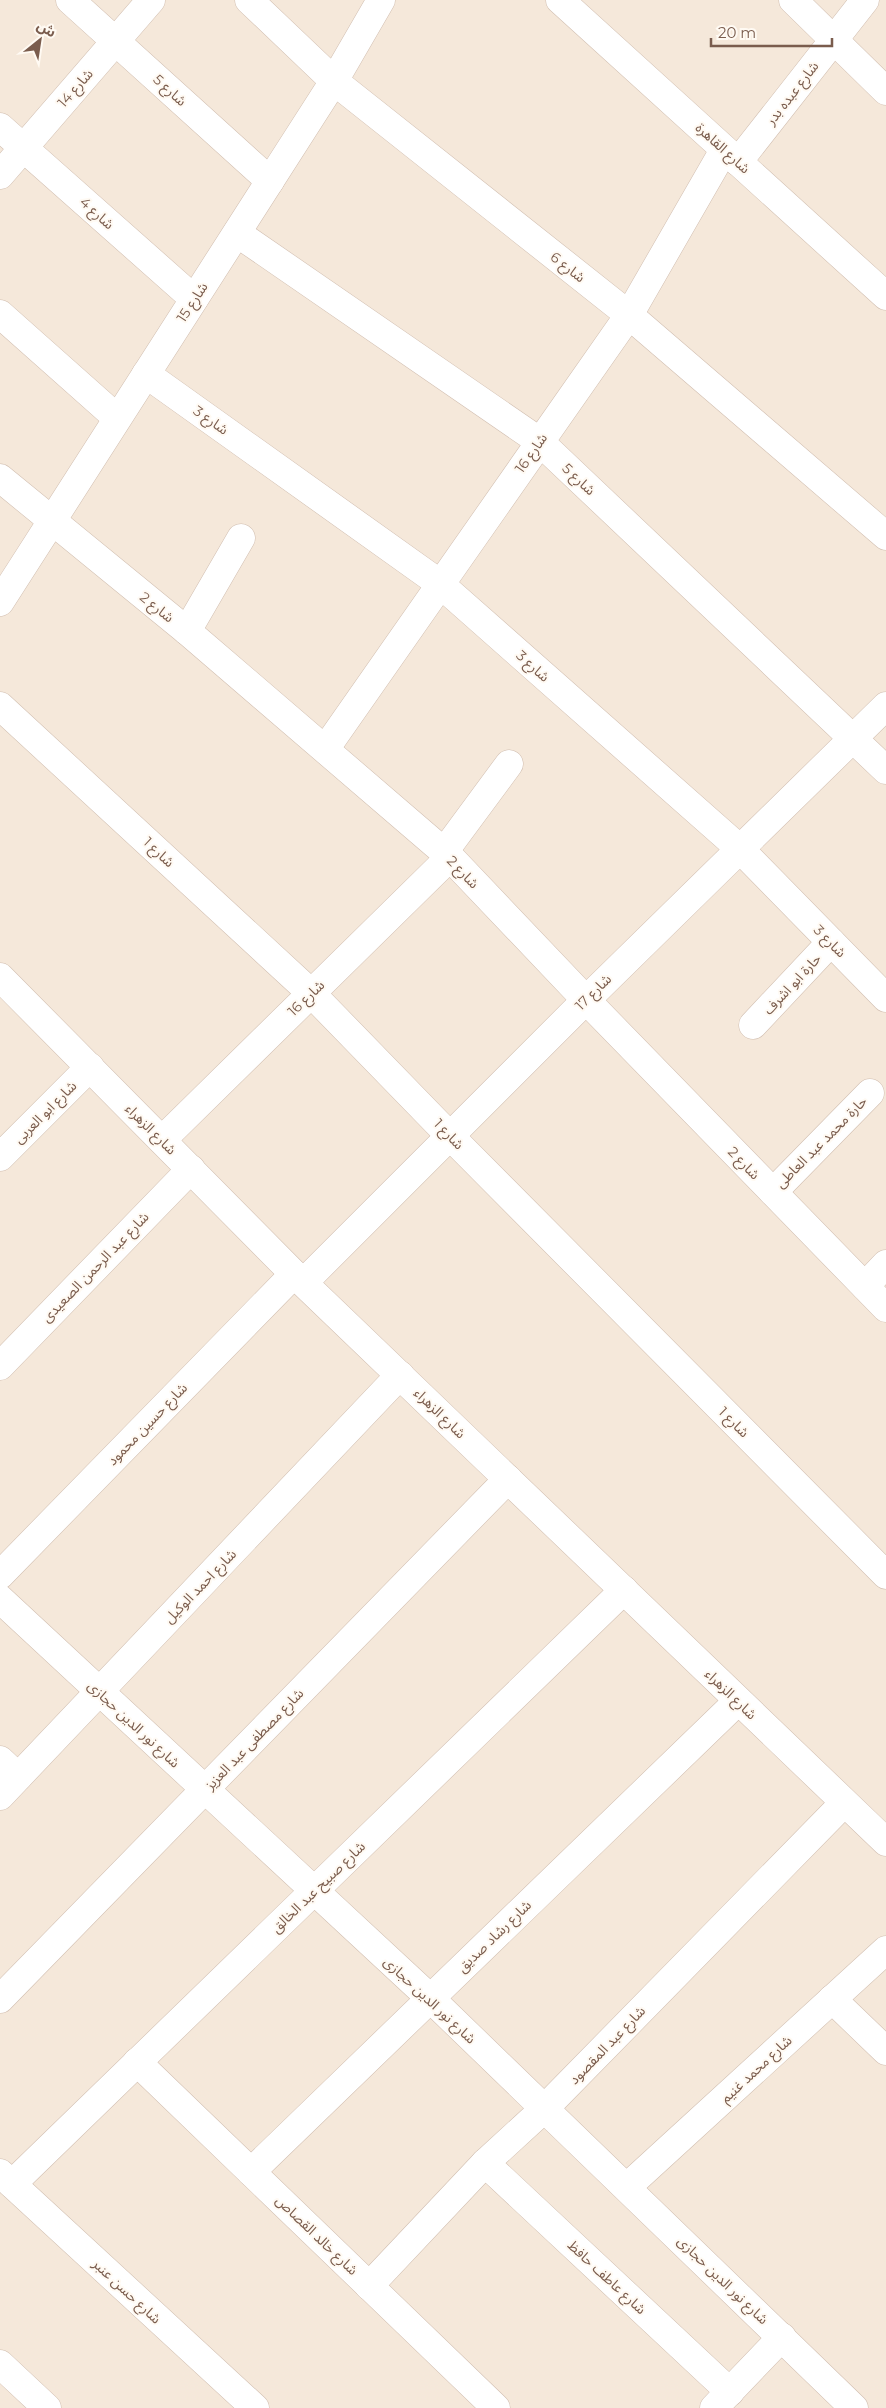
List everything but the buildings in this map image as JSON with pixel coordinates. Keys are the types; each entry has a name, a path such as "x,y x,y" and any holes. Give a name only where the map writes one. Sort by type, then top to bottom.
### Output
{"street":[{"name":"شارع 5","path":"70,0 270,180"},
{"name":"شارع 14","path":"0,175 151,0"},
{"name":"شارع 6","path":"249,0 334,81 629,315 886,536"},
{"name":"شارع 15","path":"0,602 334,81 380,0"},
{"name":"شارع القاهرة","path":"560,0 886,296"},
{"path":"794,0 886,91"},
{"name":"شارع عبده بدر","path":"731,156 834,39 865,0"},
{"name":"شارع 4","path":"0,126 194,299"},
{"name":"شارع 16","path":"326,748 439,583 629,315 731,156"},
{"name":"شارع 5","path":"237,233 539,441 886,770"},
{"path":"0,314 118,418"},
{"name":"شارع 3","path":"146,374 439,583 739,848 886,998"},
{"name":"شارع 2","path":"0,478 326,748 447,855 886,1308"},
{"path":"187,631 241,538"},
{"name":"شارع 1","path":"0,706 311,993 450,1136 886,1575"},
{"name":"شارع 17","path":"299,1278 450,1136 739,848 886,706"},
{"name":"شارع 16","path":"162,1140 447,855 509,764"},
{"name":"حارة ابو اشرف","path":"753,1025 831,942"},
{"name":"شارع الزهراء","path":"0,977 299,1278 886,1842"},
{"name":"شارع ابو العربى","path":"0,1157 90,1067"},
{"name":"حارة محمد عبد العاطى","path":"773,1192 870,1093"},
{"name":"شارع عبد الرحمن الصعيدى","path":"0,1366 191,1169"},
{"path":"865,1286 886,1264"},
{"name":"شارع حسين محمود","path":"0,1575 299,1278"},
{"name":"شارع احمد الوكيل","path":"6,1778 100,1692 400,1375"},
{"name":"شارع مصطفى عبد العزيز","path":"0,1999 508,1479"},
{"name":"شارع صبيح عبد الخالق","path":"6,2179 137,2062 624,1590"},
{"name":"شارع نور الدين حجازى","path":"0,1599 430,1998 854,2408"},
{"name":"شارع رشاد صديق","path":"251,2172 738,1700"},
{"name":"شارع عبد المقصود","path":"369,2286 485,2163 545,2108 844,1803"},
{"name":"شارع محمد غنيم","path":"627,2188 886,1950"},
{"path":"832,1999 886,2051"},
{"name":"شارع خالد القصاص","path":"137,2062 496,2408"},
{"name":"شارع عاطف حافظ","path":"485,2163 722,2400"},
{"name":"شارع حسن عنبر","path":"6,2179 255,2408"},
{"path":"722,2400 782,2337"},
{"path":"0,2364 47,2408"}],"shaded area":[{"path":"0,0 886,0 886,2408 0,2408"}]}
